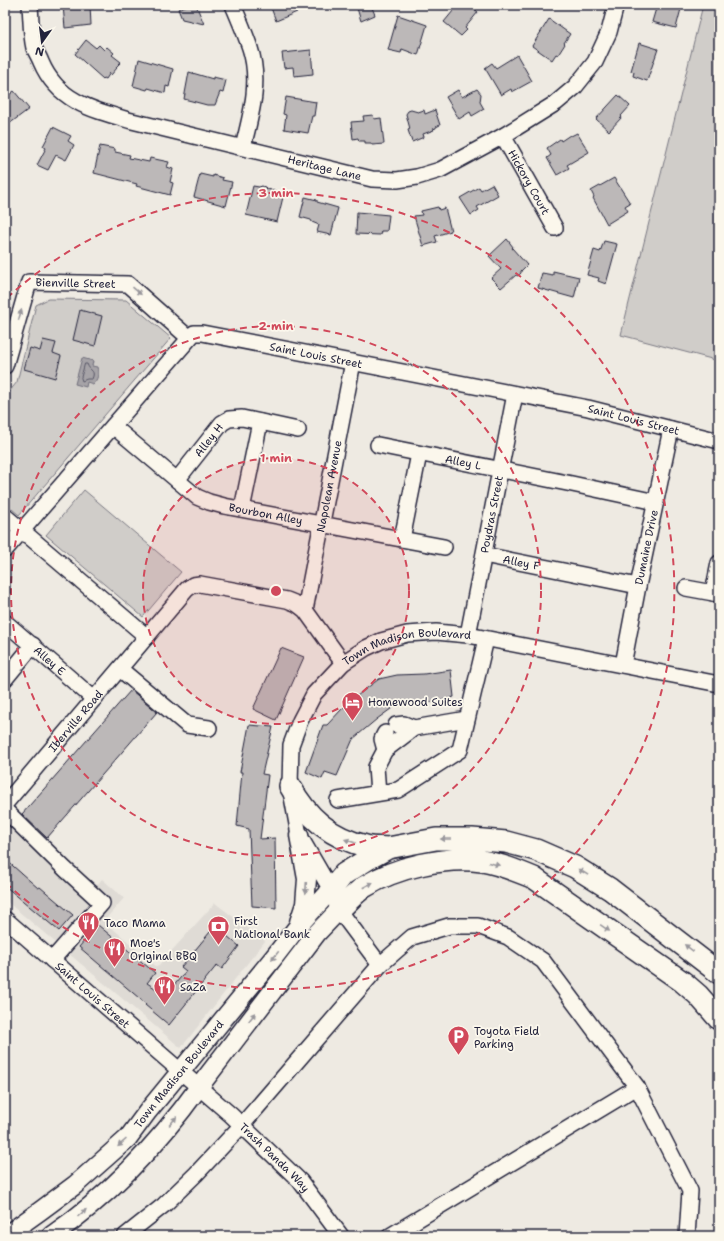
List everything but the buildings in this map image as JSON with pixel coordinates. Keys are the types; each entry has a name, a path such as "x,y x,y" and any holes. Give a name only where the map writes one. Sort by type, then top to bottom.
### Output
{"highway":[{"path":"290,786 308,813 330,832 351,842 367,846 388,848"},
{"path":"331,890 344,874 388,848 436,838 506,842 536,850 575,867 610,888 719,973"},
{"path":"339,910 363,888 385,877 411,867 440,860 482,861 507,867 534,878 683,982 698,995 719,1020"}],"main road":[{"path":"299,925 305,904 307,879 300,835"},
{"name":"Town Madison Boulevard","path":"5,1236 75,1185 128,1138 299,925 331,890"},
{"name":"Town Madison Boulevard","path":"51,1236 83,1212 142,1158 181,1112 317,933 339,910"}],"street":[{"name":"Heritage Lane","path":"30,5 34,48 54,85 76,102 97,111 132,121 372,179 397,180 440,170 503,136 556,103 575,87 595,62 609,32 616,5"},
{"path":"233,5 250,49 255,72 254,98 242,147"},
{"name":"Hickory Court","path":"503,136 555,228"},
{"name":"Bienville Street","path":"5,366 29,282 128,284 189,338"},
{"name":"Saint Louis Street","path":"189,338 194,332 202,333 352,362 588,408 719,441"},
{"path":"5,550 189,338"},
{"name":"Napolean Avenue","path":"305,610 352,362"},
{"name":"Poydras Street","path":"468,635 515,394"},
{"name":"Alley H","path":"177,480 222,423 229,419 242,418 298,430"},
{"path":"242,509 260,422"},
{"name":"Bourbon Alley","path":"113,426 197,497 209,502 444,547"},
{"name":"Dumaine Drive","path":"623,665 638,586 672,429"},
{"name":"Alley L","path":"378,445 656,502"},
{"path":"402,539 419,454"},
{"path":"5,516 147,637"},
{"name":"Alley F","path":"484,555 638,586"},
{"path":"686,588 716,593 719,563"},
{"name":"Iberville Road","path":"5,804 187,589 193,584 287,600 297,604 305,610"},
{"path":"305,610 343,663"},
{"name":"Alley E","path":"5,622 94,699"},
{"name":"Town Madison Boulevard","path":"339,910 331,890 300,835 290,786 292,745 300,721 314,694 343,663 366,648 407,634 436,632 468,635 719,684"},
{"path":"338,800 398,790 460,750 486,639"},
{"path":"5,679 32,645"},
{"path":"120,669 188,725 209,728"},
{"path":"378,794 376,767 385,750 414,728 467,719"},
{"path":"385,750 382,739 391,729 404,724 414,728"},
{"path":"5,810 64,869 102,903 52,960"},
{"path":"339,910 380,965"},
{"name":"Saint Louis Street","path":"5,919 199,1087"},
{"path":"125,1236 164,1205 196,1174 242,1125 380,965 412,937 449,926 478,926 508,936 543,961 637,1088 690,1190 687,1236"},
{"name":"Trash Panda Way","path":"199,1087 242,1125 300,1181 341,1236"},
{"path":"390,1236 637,1088"}],"shaded area":[{"path":"703,5 719,5 719,361 621,335"},
{"path":"48,299 126,300 171,338 19,515 5,503 5,397 17,382 36,305"},
{"path":"84,490 181,572 143,617 46,535"},
{"path":"5,821 94,889 102,879 124,898 104,921 157,967 215,903 265,941 181,1048 5,900"}],"water":[{"path":"82,358 93,361 92,366 97,367 98,370 96,380 93,384 87,382 86,387 75,384"}],"place":[{"name":"Homewood Suites","path":"352,722"},
{"name":"Taco Mama","path":"89,942"},
{"name":"First National Bank","path":"219,946"},
{"name":"Moe's Original BBQ","path":"115,968"},
{"name":"SaZa","path":"165,1006"},
{"name":"Toyota Field Parking","path":"458,1056"}]}
